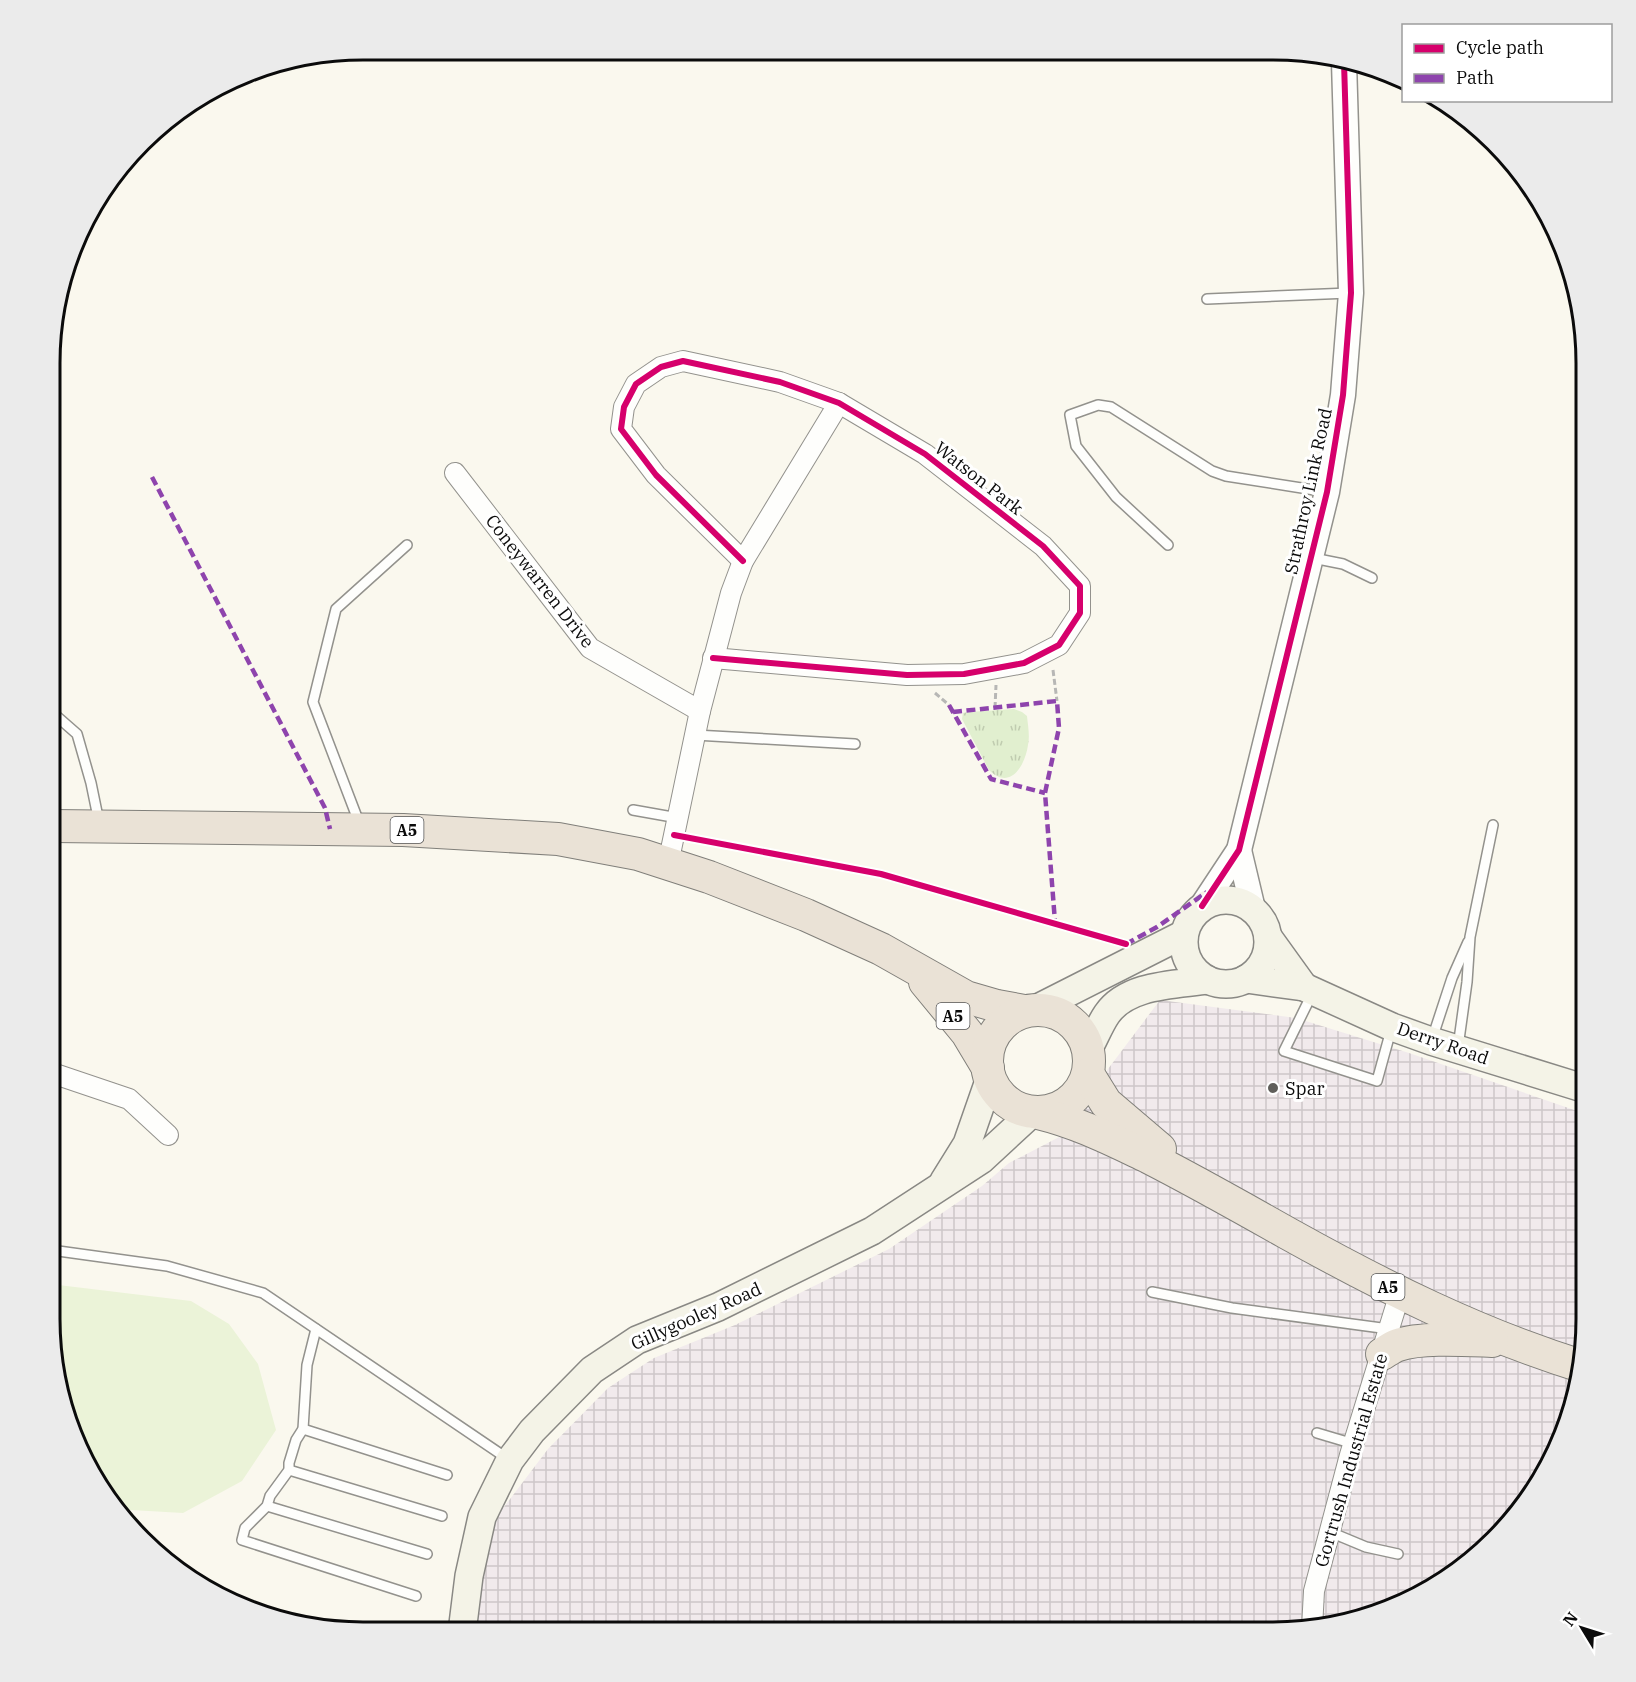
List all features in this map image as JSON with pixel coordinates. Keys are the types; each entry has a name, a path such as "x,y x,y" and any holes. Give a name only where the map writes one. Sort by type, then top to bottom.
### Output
{"highway":[{"name":"A5","path":"60,826 403,830 558,839 638,855 668,864 806,915 880,950 966,997 997,1006 1057,1012 1071,1020 1082,1033 1088,1061 1106,1103 1205,1186"},
{"name":"A5","path":"912,968 967,1033 998,1093 1011,1105 1024,1111 1070,1121 1106,1136 1205,1186 1343,1265 1400,1293 1508,1341 1572,1363"},
{"name":"A5","path":"989,1073 987,1061 989,1044 997,1029 1009,1018 1029,1010"},
{"path":"1036,1112 1053,1111 1066,1105 1077,1095 1088,1061"},
{"path":"1385,1342 1398,1345 1450,1340 1508,1341"}],"main road":[{"path":"1226,899 1245,903 1253,909 1265,925 1268,937 1267,953 1263,962 1246,979 1221,984 1208,980 1195,971 1189,963 1184,947 1184,934 1188,922 1202,906 1226,899"},
{"path":"1029,1010 1184,934"},
{"path":"1268,937 1308,989"},
{"name":"Derry Road","path":"1246,979 1308,989 1431,1041 1576,1086"},
{"path":"1088,1061 1107,1013 1122,1000 1148,988 1208,980"},
{"name":"Gillygooley Road","path":"940,1187 967,1144 989,1073"},
{"name":"Gillygooley Road","path":"463,1622 469,1576 482,1517 510,1460 532,1431 592,1370 637,1340 718,1307 872,1232 958,1177 1036,1112"}],"street":[{"name":"Strathroy Link Road","path":"1202,906 1239,850 1327,492 1343,395 1351,292 1344,69"},
{"name":"Watson Park","path":"713,658 907,675 964,674 1024,663 1059,645 1080,614 1080,586 1043,546 925,454 839,404 780,382 683,361 661,368 636,384 624,407 621,429 656,475 743,561"},
{"path":"668,864 700,711 731,592 743,561 839,404"},
{"name":"Coneywarren Drive","path":"455,473 590,648 700,711"},
{"name":"Strathroy Link Road","path":"1239,850 1253,909"},
{"path":"60,1076 129,1099 168,1135"},
{"name":"Gortrush Industrial Estate","path":"1312,1619 1314,1591 1329,1532 1400,1293"}],"lane":[{"path":"1207,299 1351,292"},
{"path":"1168,546 1116,497 1076,446 1070,415 1098,405 1111,407 1212,471 1226,476 1327,492"},
{"path":"362,830 313,702 336,609 407,545"},
{"path":"1311,558 1343,564 1372,578"},
{"path":"60,719 76,734 91,783 100,827"},
{"path":"695,735 855,744"},
{"path":"633,810 678,818"},
{"path":"1458,1050 1470,937 1493,825"},
{"path":"1431,1041 1452,978 1470,937"},
{"path":"1308,989 1284,1051 1377,1081 1392,1026"},
{"path":"60,1251 167,1266 263,1293 510,1460"},
{"path":"1152,1292 1385,1342"},
{"path":"316,1329 307,1365 303,1430 296,1440 289,1470 270,1496 267,1506 244,1528 242,1540 416,1596"},
{"path":"303,1430 447,1475"},
{"path":"1317,1433 1354,1444"},
{"path":"289,1470 442,1516"},
{"path":"267,1506 428,1554"},
{"path":"1329,1532 1366,1548 1398,1554"}],"path":[{"path":"1047,651 1052,662 1057,701"}],"shaded area":[{"path":"1160,1000 1296,1018 1409,1053 1576,1111 1576,1319 1573,1358 1566,1397 1545,1453 1525,1487 1501,1519 1473,1547 1441,1571 1389,1599 1351,1612 1293,1621 472,1622 488,1528 548,1449 608,1388 654,1358 735,1325 889,1249 982,1186 1009,1163 1065,1134 1108,1069"}],"green space":[{"path":"1014,709 1027,716 1029,742 1020,768 1010,777 1004,778 989,770 962,719 963,713"},
{"path":"60,1285 191,1301 229,1324 258,1364 276,1430 242,1481 183,1513 128,1510 111,1487 91,1453 76,1416 66,1378 61,1339"}],"marked path":[{"path":"152,477 325,808 330,829"},
{"path":"953,712 1057,701 1059,728 1045,793 1055,922"},
{"path":"949,705 991,779 1045,793"},
{"path":"1126,944 1157,927 1207,892"}],"cycle path":[{"path":"1202,906 1239,850 1327,492 1343,395 1351,293 1344,69"},
{"path":"713,658 907,675 964,674 1024,663 1059,645 1080,613 1080,586 1043,546 925,454 839,403 780,382 683,361 661,367 636,384 624,407 621,429 656,475 743,561"},
{"path":"674,835 881,874 1126,944"}],"place":[{"name":"Spar","path":"1273,1088"}]}
